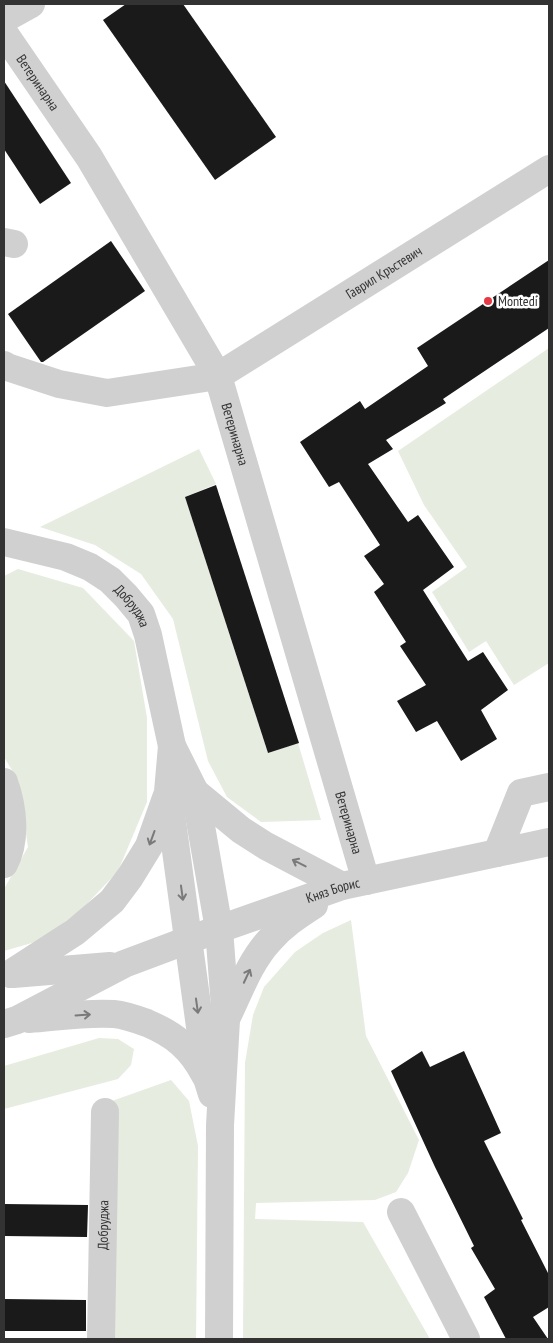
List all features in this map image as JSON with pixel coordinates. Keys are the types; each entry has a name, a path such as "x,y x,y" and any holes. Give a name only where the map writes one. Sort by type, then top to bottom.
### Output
{"street":[{"path":"4,20 31,4"},
{"name":"Ветеринарна","path":"4,33 89,157 218,376 354,883"},
{"name":"Гаврил Кръстевич","path":"218,376 549,169"},
{"path":"4,365 59,384 107,393 218,376"},
{"name":"Добруджа","path":"4,542 66,557 90,567 110,580 141,614 148,635 182,792"},
{"path":"4,554 34,550"},
{"path":"4,782 11,812 13,835 4,864"},
{"path":"497,853 521,793 549,787"},
{"path":"182,792 266,846 354,883"},
{"path":"182,792 219,929 226,1020 220,1125 219,1339"},
{"path":"182,792 188,940 207,1078 220,1125"},
{"path":"7,975 75,932 112,901 130,877 182,792"},
{"name":"Княз Борис","path":"11,1022 124,964 354,883 549,842"},
{"path":"226,1020 251,968 268,942 289,921 354,883"},
{"name":"Княз Борис","path":"7,975 124,964"},
{"path":"11,1022 101,1014 129,1017 156,1027 181,1042 200,1064 207,1078"},
{"name":"Добруджа","path":"101,1339 105,1112"},
{"path":"401,1212 466,1339"}],"shaded area":[{"path":"549,348 549,663 514,685 486,641 469,652 432,592 467,567 424,505 398,451"},
{"path":"199,449 216,484 185,497 268,753 298,743 321,820 261,822 227,797 208,761 173,619 141,574 95,545 40,527"},
{"path":"18,569 83,588 134,641 147,718 147,802 118,871 84,907 42,940 4,951 4,889 28,847 18,780 4,757 4,576"},
{"path":"351,920 366,1036 419,1140 408,1173 396,1192 375,1200 256,1203 255,1219 363,1222 430,1339 243,1339 245,1063 253,1015 264,987 295,952 323,933"},
{"path":"99,1038 118,1039 134,1049 131,1065 118,1079 4,1109 4,1066"},
{"path":"171,1080 189,1101 198,1146 196,1339 112,1339 112,1101"}],"building":[{"path":"126,4 183,4 276,137 215,180 103,20"},
{"path":"4,81 71,183 40,204 4,149"},
{"path":"111,241 145,291 41,362 8,314"},
{"path":"549,260 549,328 443,399 446,403 386,440 393,449 368,464 408,522 418,515 454,567 423,590 468,661 483,652 508,690 481,710 497,739 461,761 437,721 416,732 397,701 426,685 400,646 406,642 374,592 384,584 364,556 380,545 339,482 329,487 300,442 360,401 365,409 428,366 417,348"},
{"path":"216,485 299,743 268,753 185,497"},
{"path":"422,1051 430,1067 464,1051 501,1133 484,1141 549,1275 549,1307 533,1317 548,1339 506,1339 484,1297 495,1289 471,1248 474,1246 391,1071"},
{"path":"4,1204 88,1205 87,1237 4,1236"},
{"path":"4,1299 86,1300 86,1331 4,1331"}],"place":[{"name":"Montedi","path":"488,301"}]}
